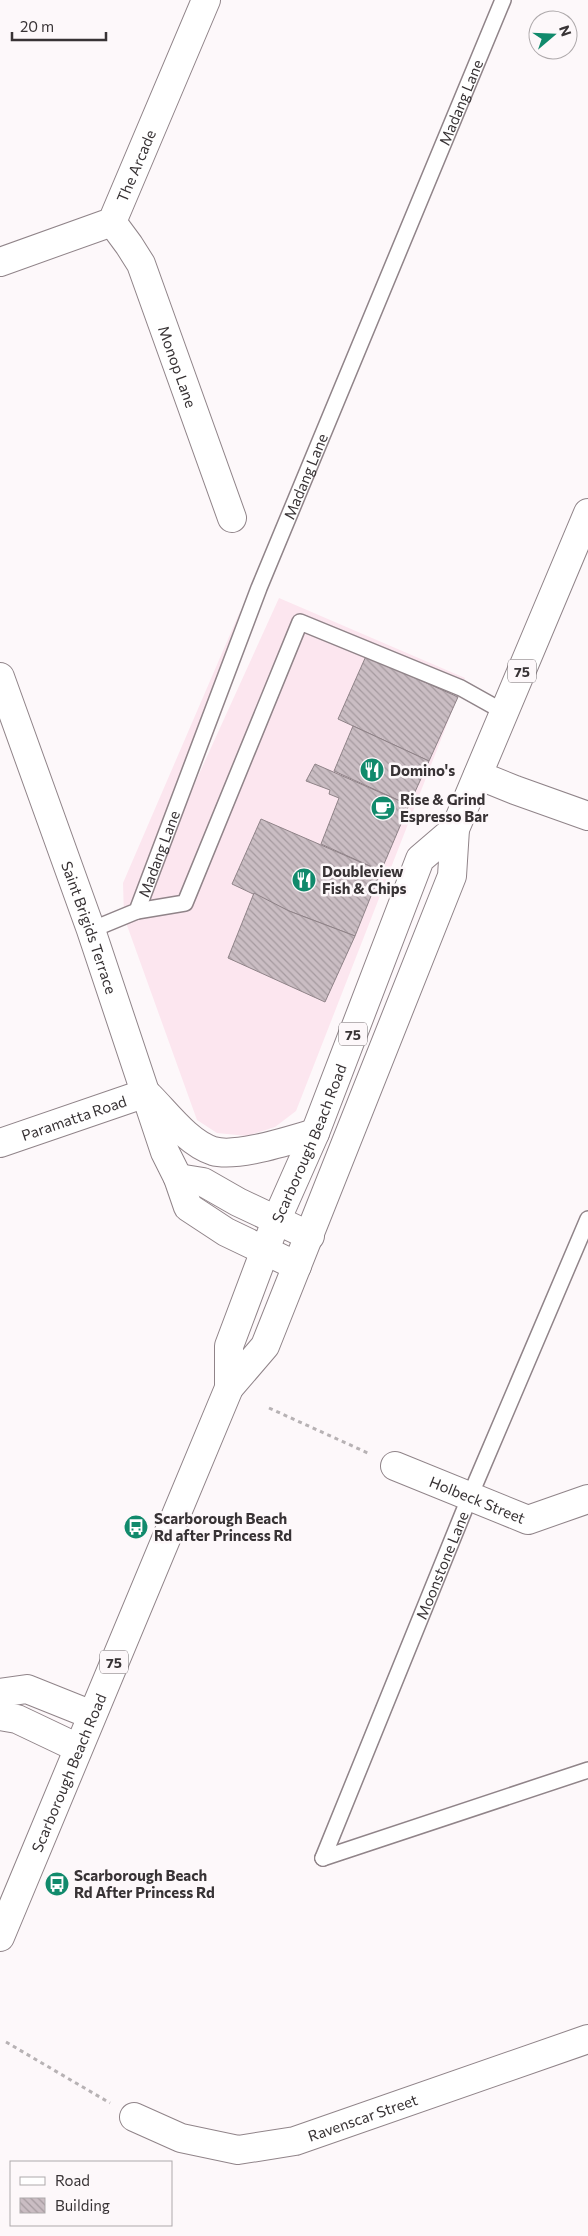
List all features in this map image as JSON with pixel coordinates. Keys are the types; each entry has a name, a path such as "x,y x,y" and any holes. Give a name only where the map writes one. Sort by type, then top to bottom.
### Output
{"street":[{"name":"The Arcade","path":"112,222 206,0"},
{"path":"0,262 112,222"},
{"name":"Monop Lane","path":"112,222 141,264 232,518"},
{"name":"Scarborough Beach Road","path":"0,1937 229,1388 265,1346 452,876 455,829 588,513"},
{"name":"Saint Brigids Terrace","path":"0,677 92,930 165,1152 178,1178 188,1207 226,1232 297,1266"},
{"path":"478,775 588,816"},
{"name":"Scarborough Beach Road","path":"229,1388 229,1346 276,1221 315,1133 420,859 455,829"},
{"path":"146,1093 184,1131 214,1151 228,1152 258,1148 315,1133"},
{"name":"Paramatta Road","path":"0,1142 146,1093"},
{"path":"178,1178 203,1182 276,1221 310,1236"},
{"name":"Holbeck Street","path":"395,1466 528,1520 588,1499"},
{"path":"0,1693 28,1689 92,1715"},
{"path":"0,1716 17,1719 78,1748"},
{"name":"Ravenscar Street","path":"134,2117 181,2138 238,2150 295,2141 588,2039"}],"lane":[{"name":"Madang Lane","path":"92,930 137,911 259,588 503,0"},
{"path":"137,911 185,903 300,622 461,688 504,712"},
{"name":"Moonstone Lane","path":"588,1219 470,1496 323,1858 588,1770"}],"path":[{"path":"269,1408 395,1466"},
{"path":"6,2042 134,2117"}],"shaded area":[{"path":"279,598 465,678 296,1111 275,1127 247,1136 217,1133 197,1120 124,917 123,883 241,609 140,904"}],"building":[{"path":"366,656 458,697 429,761 338,719"},
{"path":"353,726 429,761 409,805 334,771"},
{"path":"315,764 409,805 381,871 321,844 339,798 329,794 330,790 306,781"},
{"path":"261,819 381,871 355,936 289,911 232,884"},
{"path":"254,893 289,911 355,936 325,1002 228,958"}],"place":[{"name":"Domino's","path":"372,770"},
{"name":"Rise & Grind Espresso Bar","path":"383,808"},
{"name":"Doubleview Fish & Chips","path":"304,880"},
{"name":"Scarborough Beach Rd after Princess Rd","path":"136,1527"},
{"name":"Scarborough Beach Rd After Princess Rd","path":"57,1884"}]}
